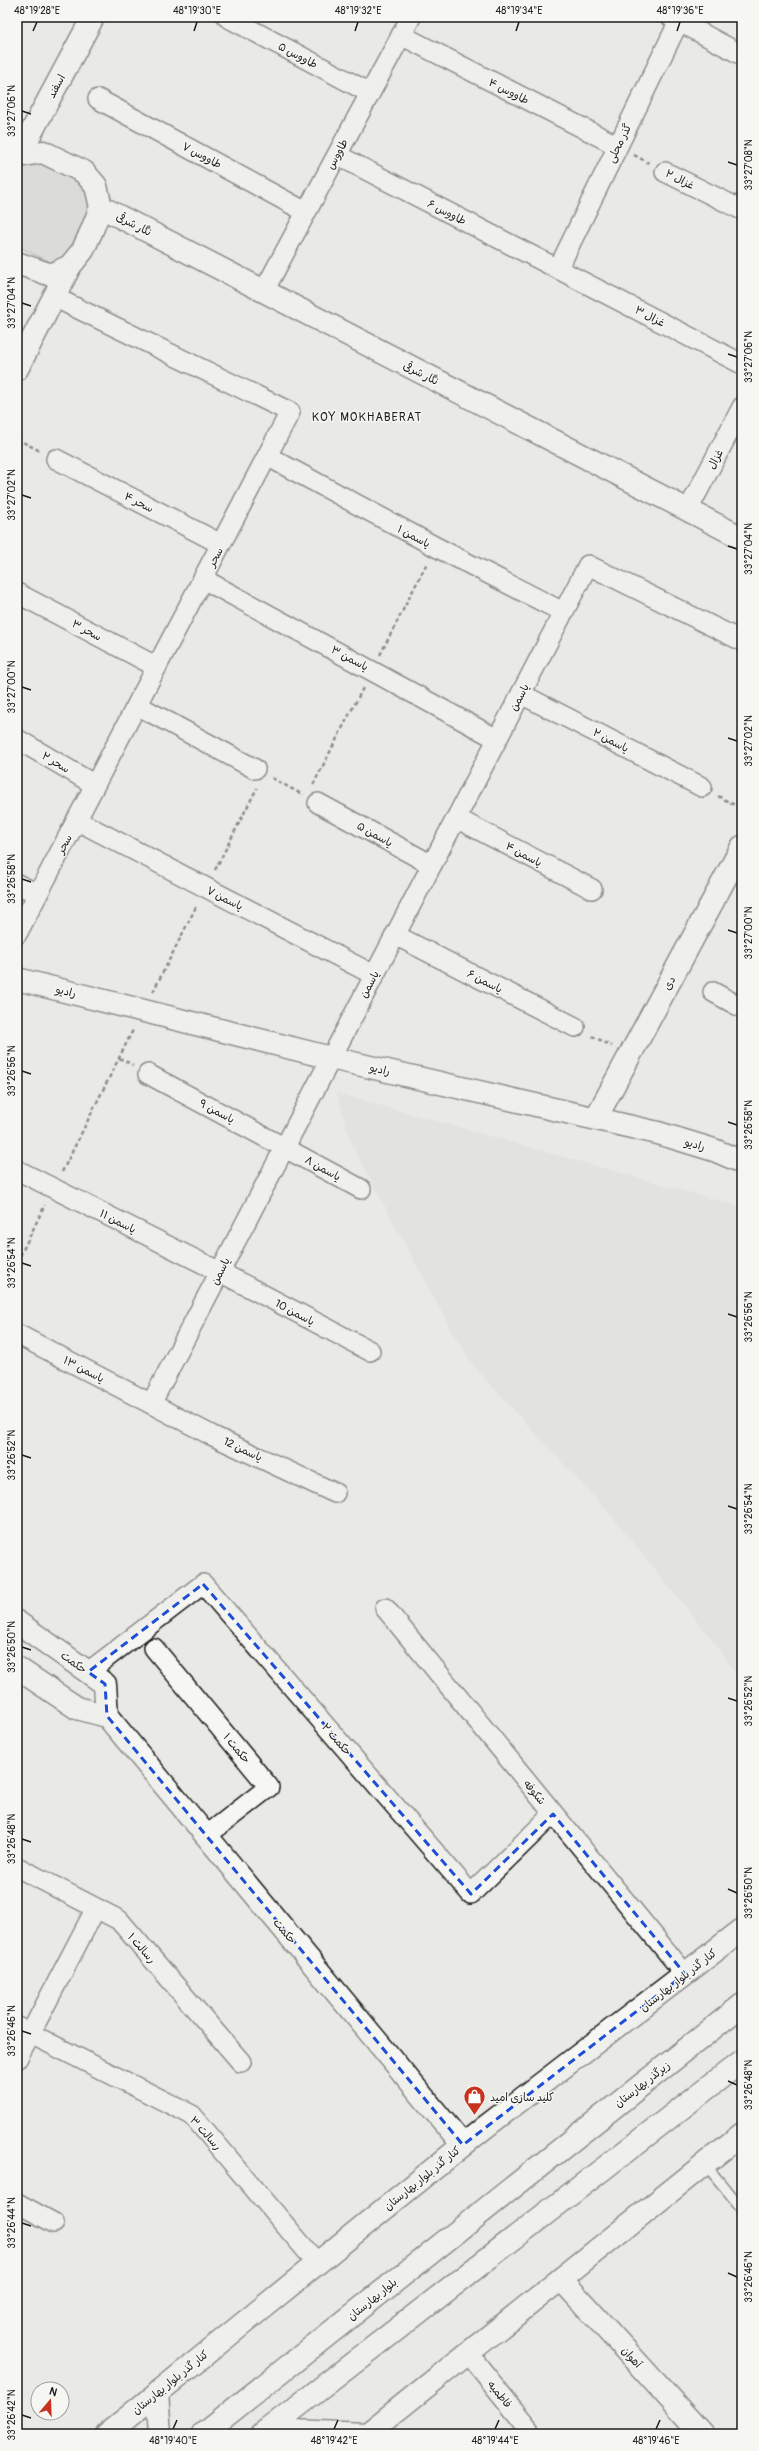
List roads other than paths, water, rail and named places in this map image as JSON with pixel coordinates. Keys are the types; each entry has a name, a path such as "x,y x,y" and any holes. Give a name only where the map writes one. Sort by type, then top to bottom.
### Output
{"street":[{"name":"اسفند","path":"18,156 93,17"},
{"name":"طاووس ۵","path":"227,17 370,93"},
{"name":"طاووس","path":"264,291 410,17"},
{"path":"677,18 742,54"},
{"name":"گذر محلی","path":"558,269 618,146 677,18"},
{"name":"طاووس ۴","path":"401,35 618,146"},
{"name":"طاووس ۷","path":"98,99 306,212"},
{"path":"17,369 70,266 82,250 101,207 96,186 84,172 43,152 18,156"},
{"name":"طاووس ۶","path":"337,155 558,269"},
{"name":"غزال ۲","path":"665,172 742,210"},
{"name":"نگار شرقی","path":"101,207 742,538"},
{"path":"17,263 51,275 70,266"},
{"name":"غزال ۳","path":"558,269 742,364"},
{"name":"سحر","path":"17,934 290,412 54,297"},
{"name":"غزال","path":"688,510 740,417"},
{"name":"یاسمن ۱","path":"267,456 436,547 563,612"},
{"name":"سحر ۴","path":"56,459 221,544"},
{"name":"یاسمن","path":"151,1404 588,565 742,641"},
{"name":"یاسمن ۳","path":"203,579 497,739"},
{"name":"سحر ۳","path":"17,593 157,667"},
{"name":"یاسمن ۲","path":"521,694 702,787"},
{"path":"137,705 255,769"},
{"name":"سحر ۲","path":"17,739 95,785"},
{"name":"یاسمن ۵","path":"318,803 432,865"},
{"name":"یاسمن ۴","path":"456,818 592,889"},
{"name":"یاسمن ۷","path":"76,820 374,974"},
{"name":"دی","path":"596,1118 742,847"},
{"path":"17,884 38,894"},
{"name":"یاسمن ۶","path":"395,935 575,1027"},
{"name":"رادیو","path":"17,978 331,1058 596,1118 714,1150 742,1162"},
{"path":"713,992 742,1008"},
{"name":"یاسمن ۹","path":"148,1074 285,1147"},
{"name":"یاسمن ۸","path":"285,1147 361,1189"},
{"name":"یاسمن ۱۱","path":"17,1170 220,1272"},
{"name":"یاسمن 10","path":"220,1272 370,1352"},
{"name":"یاسمن ۱۳","path":"17,1334 151,1404"},
{"name":"یاسمن 12","path":"151,1404 335,1492"},
{"name":"حکمت ۲","path":"88,1672 203,1584 470,1894 553,1814"},
{"name":"شکوفه","path":"385,1608 685,1974"},
{"name":"حکمت","path":"17,1622 105,1684 107,1716 463,2145"},
{"name":"حکمت ۱","path":"154,1648 269,1787 206,1836"},
{"path":"17,1668 77,1708 107,1716"},
{"name":"رسالت ۱","path":"17,1867 119,1920 241,2062"},
{"path":"17,2059 24,2030 96,1908"},
{"name":"کنار گذر بلوار بهارستان","path":"107,2434 463,2145 742,1930"},
{"name":"زیرگذر بهارستان","path":"541,2163 742,2005"},
{"name":"رسالت ۳","path":"24,2030 192,2115 317,2263"},
{"path":"265,2432 567,2195 742,2061"},
{"path":"265,2432 367,2434 742,2134"},
{"name":"بلوار بهارستان","path":"203,2434 541,2163"},
{"path":"17,2203 54,2223"},
{"name":"آهوان","path":"561,2279 702,2434"},
{"name":"فاطمیه","path":"468,2353 533,2434"},
{"path":"157,2393 160,2434"}],"lane":[{"path":"705,2163 742,2209"}],"place":[{"name":"کلید سازی امید","path":"474,2116"}],"district":[{"name":"KOY MOKHABERAT","path":"367,417"}]}
